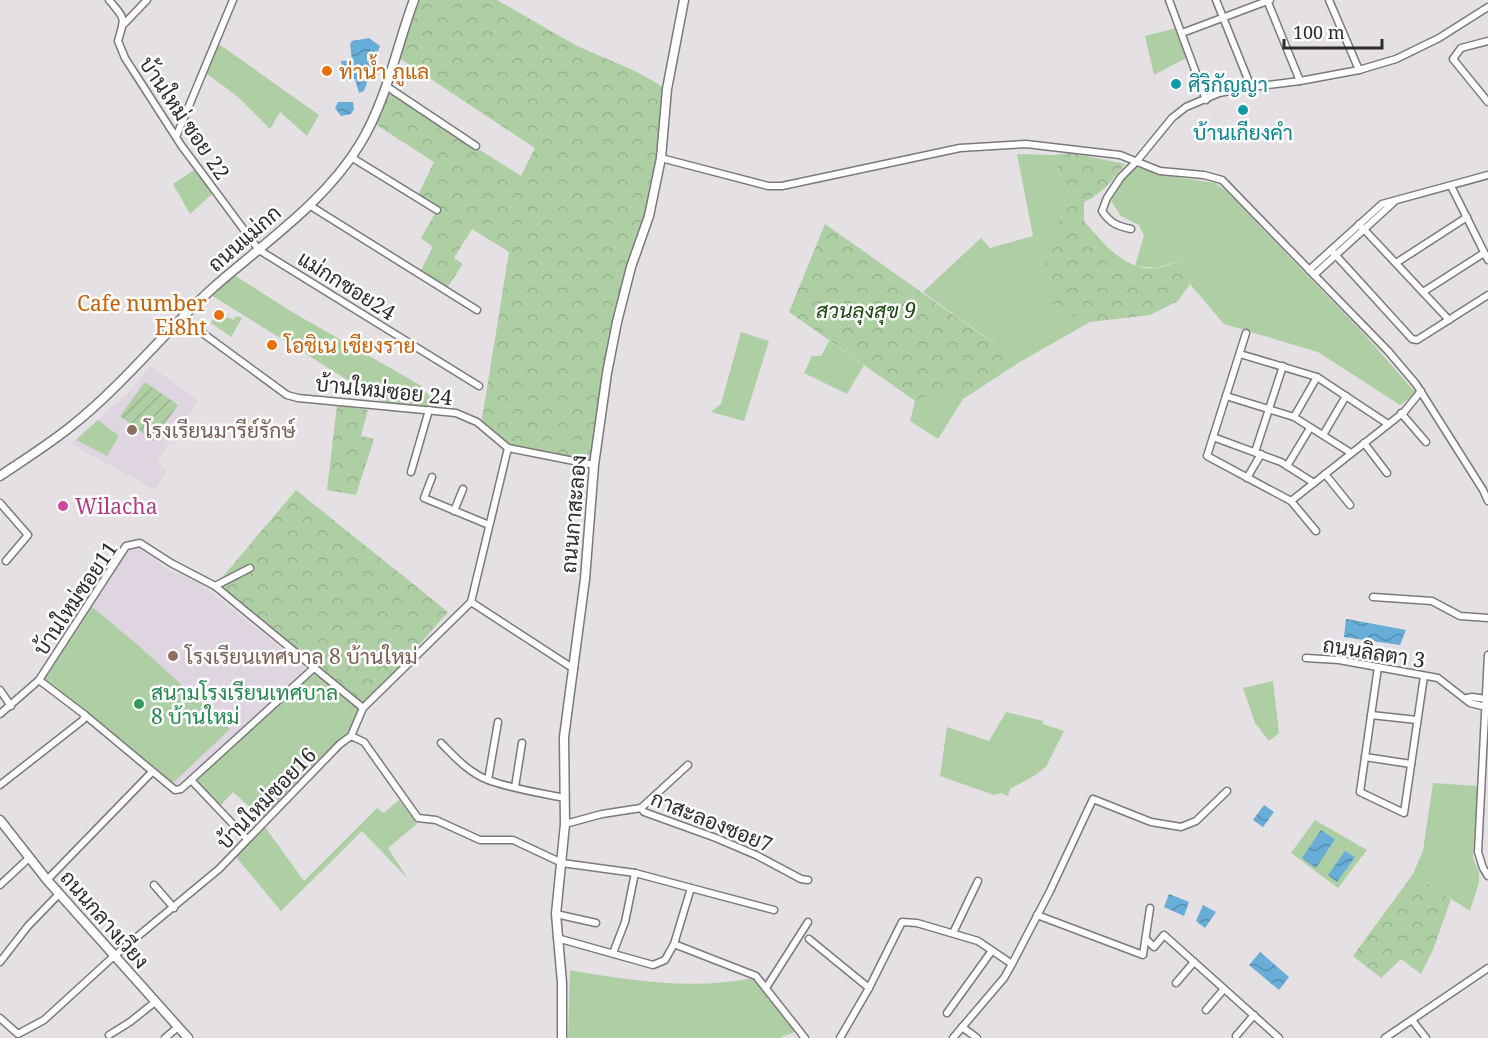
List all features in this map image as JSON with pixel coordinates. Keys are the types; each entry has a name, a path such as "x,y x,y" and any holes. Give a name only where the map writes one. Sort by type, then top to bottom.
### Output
{"street":[{"path":"109,0 122,15 124,24"},
{"path":"124,24 147,0"},
{"path":"176,137 233,0"},
{"name":"ถนนแม่กก","path":"0,476 75,423 214,288 333,182 360,145 379,107 414,0"},
{"name":"ถนนกาสะลอง","path":"562,1038 562,983 556,914 565,824 564,737 574,669 594,465 617,322 631,267 649,216 661,158 667,90 684,0"},
{"path":"1169,0 1206,100"},
{"path":"1216,0 1251,87"},
{"path":"1182,33 1268,0 1300,81"},
{"path":"1329,0 1359,70"},
{"path":"1131,229 1109,222 1102,212 1107,198 1121,177 1137,162 1172,118 1186,107 1220,93 1359,70 1396,59 1439,38 1488,7"},
{"name":"บ้านใหม่ ซอย 22","path":"124,24 118,41 125,58 203,177 259,249"},
{"path":"1488,41 1461,48 1453,59 1485,92 1488,102"},
{"path":"386,86 476,146"},
{"path":"661,158 768,186 782,186 960,148 1026,144 1120,155 1160,171 1204,175 1222,180 1388,351 1421,391 1486,488 1488,501"},
{"path":"351,157 437,210"},
{"path":"1312,273 1362,227 1394,202 1488,175"},
{"path":"1451,186 1488,260"},
{"path":"309,205 477,310"},
{"path":"1396,263 1467,217"},
{"path":"1362,227 1449,320"},
{"name":"แม่กกซอย24","path":"259,249 479,386"},
{"path":"1333,253 1413,339 1417,340 1488,296"},
{"path":"1423,292 1484,253"},
{"name":"บ้านใหม่ซอย 24","path":"182,318 287,395 298,398 456,413 477,422 508,448 594,465"},
{"path":"1246,333 1207,456 1291,501 1316,531"},
{"path":"1240,354 1317,377 1388,424"},
{"path":"1247,478 1258,453 1268,409 1283,366"},
{"path":"1294,417 1317,377"},
{"path":"1291,501 1401,413 1421,391"},
{"path":"1226,396 1294,417 1351,453"},
{"path":"1323,435 1346,396"},
{"path":"411,472 429,410"},
{"path":"1401,413 1426,442"},
{"path":"1287,466 1310,428"},
{"path":"1213,437 1287,466 1314,483"},
{"path":"1364,443 1387,473"},
{"path":"508,448 471,602 363,708 351,736 364,742 418,818 436,820 480,840 513,840 562,863 634,873 774,910"},
{"path":"1325,474 1350,505"},
{"path":"432,477 424,498 489,525"},
{"path":"454,510 463,489"},
{"path":"0,503 28,535 6,561"},
{"name":"บ้านใหม่ซอย11","path":"0,714 39,680 126,546 140,543 215,586 363,708"},
{"path":"215,586 250,568"},
{"path":"1373,597 1432,601 1460,616 1488,618"},
{"path":"471,602 574,669"},
{"path":"1488,655 1478,852 1485,862 1483,868 1488,876"},
{"name":"ถนนลิลตา 3","path":"1306,658 1339,660 1438,678 1470,703 1486,707"},
{"path":"39,680 175,790 182,789 315,667"},
{"path":"1378,667 1359,792 1404,813 1424,676"},
{"path":"0,690 11,706"},
{"path":"1467,699 1472,697 1486,699"},
{"path":"0,785 83,720 85,715"},
{"path":"1371,715 1417,720"},
{"path":"488,780 498,722"},
{"name":"บ้านใหม่ซอย16","path":"0,1018 18,1034 44,1020 114,956 219,869 340,744 351,736"},
{"path":"441,743 470,770 488,780 566,798"},
{"path":"515,787 522,743"},
{"path":"1365,758 1411,764"},
{"path":"641,808 688,765"},
{"path":"47,880 152,772"},
{"path":"191,780 247,839"},
{"path":"953,1038 1004,978 1093,799 1150,822 1181,827 1189,826 1196,821 1227,791"},
{"name":"กาสะลองซอย7","path":"565,824 602,814 641,808 644,812 716,838 756,855 801,879 808,880"},
{"name":"ถนนกลางเวียง","path":"0,820 59,894 188,1038"},
{"path":"0,885 29,858"},
{"path":"613,953 626,922 634,873"},
{"path":"953,933 978,881"},
{"path":"154,885 174,908"},
{"path":"557,938 653,965 665,960 674,944 691,888"},
{"path":"0,962 28,926 59,894"},
{"path":"1037,915 1143,955 1150,908"},
{"path":"556,914 596,923"},
{"path":"840,1038 869,988 902,921 978,941 991,952 1012,963"},
{"path":"766,988 808,922"},
{"path":"1148,941 1154,946 1164,935 1279,1038"},
{"path":"809,939 869,988"},
{"path":"674,944 756,976 805,1038"},
{"path":"947,1013 991,952"},
{"path":"1176,983 1194,962"},
{"path":"1385,1038 1488,968"},
{"path":"1206,1010 1224,989"},
{"path":"109,1035 155,1002"},
{"path":"1236,1036 1254,1015"},
{"path":"1412,1020 1426,1038"},
{"path":"165,1038 177,1027"},
{"path":"962,1027 977,1038"}],"shaded area":[{"name":"โรงเรียนมารีย์รักษ์","path":"150,366 198,400 157,461 167,471 155,490 71,444 132,389"},
{"name":"โรงเรียนเทศบาล 8 บ้านใหม่","path":"126,546 137,547 170,571 198,582 308,670 175,790 39,680"}],"green space":[{"path":"418,0 497,0 577,46 635,71 667,89 661,158 634,260 594,465 508,448 481,425 509,252 472,229 454,258 463,264 447,288 419,274 433,247 421,238 437,210 417,197 434,162 372,122 385,90 521,176 535,148 396,56"},
{"path":"1177,28 1188,57 1154,75 1145,36"},
{"path":"216,42 319,115 307,136 280,112 270,129 237,96 204,72"},
{"path":"1072,153 1125,164 1112,181 1084,202 1084,221 1116,254 1135,266 1158,268 1181,260 1190,284 1178,301 1150,315 1090,322 1066,313 1051,304 1044,278 1047,252 1060,218 1067,190 1052,155"},
{"path":"1017,154 1052,155 1067,190 1060,218 1066,313 1090,322 1020,362 923,292 981,238 990,248 1033,236"},
{"path":"1137,167 1156,174 1215,183 1226,191 1364,334 1416,393 1400,405 1318,352 1224,324 1190,284 1181,260 1157,268 1135,266 1144,236 1139,225 1121,216 1111,201 1119,185"},
{"path":"194,170 212,194 190,214 173,184"},
{"name":"สวนลุงสุข 9","path":"825,224 1020,362 963,399 944,391 915,401 789,312"},
{"path":"231,273 292,312 420,385 443,412 391,407 208,293"},
{"path":"236,316 242,318 231,337 211,323 213,319 221,323 227,317 234,320"},
{"name":"สวนลุงสุข 9","path":"741,332 769,341 744,421 711,412 721,404"},
{"path":"829,341 864,365 847,394 804,373 812,356 821,356"},
{"path":"145,382 178,405 153,441 120,416"},
{"path":"944,391 963,399 938,439 910,421 915,401"},
{"path":"337,405 368,410 361,436 374,439 356,495 327,490"},
{"path":"98,420 119,436 107,456 76,440"},
{"path":"296,490 448,612 363,708 215,586"},
{"name":"สนามโรงเรียนเทศบาล 8 บ้านใหม่","path":"92,607 139,646 230,729 172,784 45,679"},
{"path":"315,667 363,708 351,736 265,821 233,792 218,808 191,780"},
{"path":"1273,681 1279,733 1269,741 1255,723 1243,688"},
{"path":"1006,712 1043,721 1043,724 1064,731 1046,767 1010,789 1008,796 1001,793 994,795 940,776 947,727 989,741"},
{"path":"1433,783 1478,786 1473,858 1479,872 1479,882 1470,911 1413,874 1423,851"},
{"path":"399,800 417,824 388,848 408,879 362,831 281,911 236,857 265,827 304,881 377,808 384,813"},
{"path":"1315,820 1367,850 1338,888 1291,853"},
{"path":"1413,874 1451,899 1433,950 1421,974 1401,959 1381,978 1353,956"},
{"path":"570,970 639,981 685,984 731,982 754,978 795,1032 779,1038 568,1038"}],"water":[{"path":"369,38 380,46 364,91 359,93 355,79 345,81 341,61 352,60 350,44 352,41"},
{"path":"338,102 353,102 354,109 351,114 341,116 335,108"},
{"path":"1346,619 1406,630 1400,645 1344,637"},
{"path":"1264,805 1274,812 1263,827 1253,820"},
{"path":"1321,830 1335,839 1316,868 1302,858"},
{"path":"1345,851 1355,857 1337,882 1328,875"},
{"path":"1169,894 1189,902 1184,916 1164,907"},
{"path":"1203,905 1216,912 1205,928 1196,921"},
{"path":"1260,952 1289,977 1279,990 1249,965"}],"place":[{"name":"ท่าน้ำ ภูแล","path":"327,71"},
{"name":"ศิริกัญญา","path":"1176,84"},
{"name":"บ้านเกียงคำ","path":"1243,110"},
{"name":"Cafe number Ei8ht","path":"219,315"},
{"name":"โอชิเน เชียงราย","path":"272,345"},
{"name":"โรงเรียนมารีย์รักษ์","path":"132,430"},
{"name":"Wilacha","path":"63,506"},
{"name":"โรงเรียนเทศบาล 8 บ้านใหม่","path":"173,656"},
{"name":"สนามโรงเรียนเทศบาล 8 บ้านใหม่","path":"139,704"}]}
